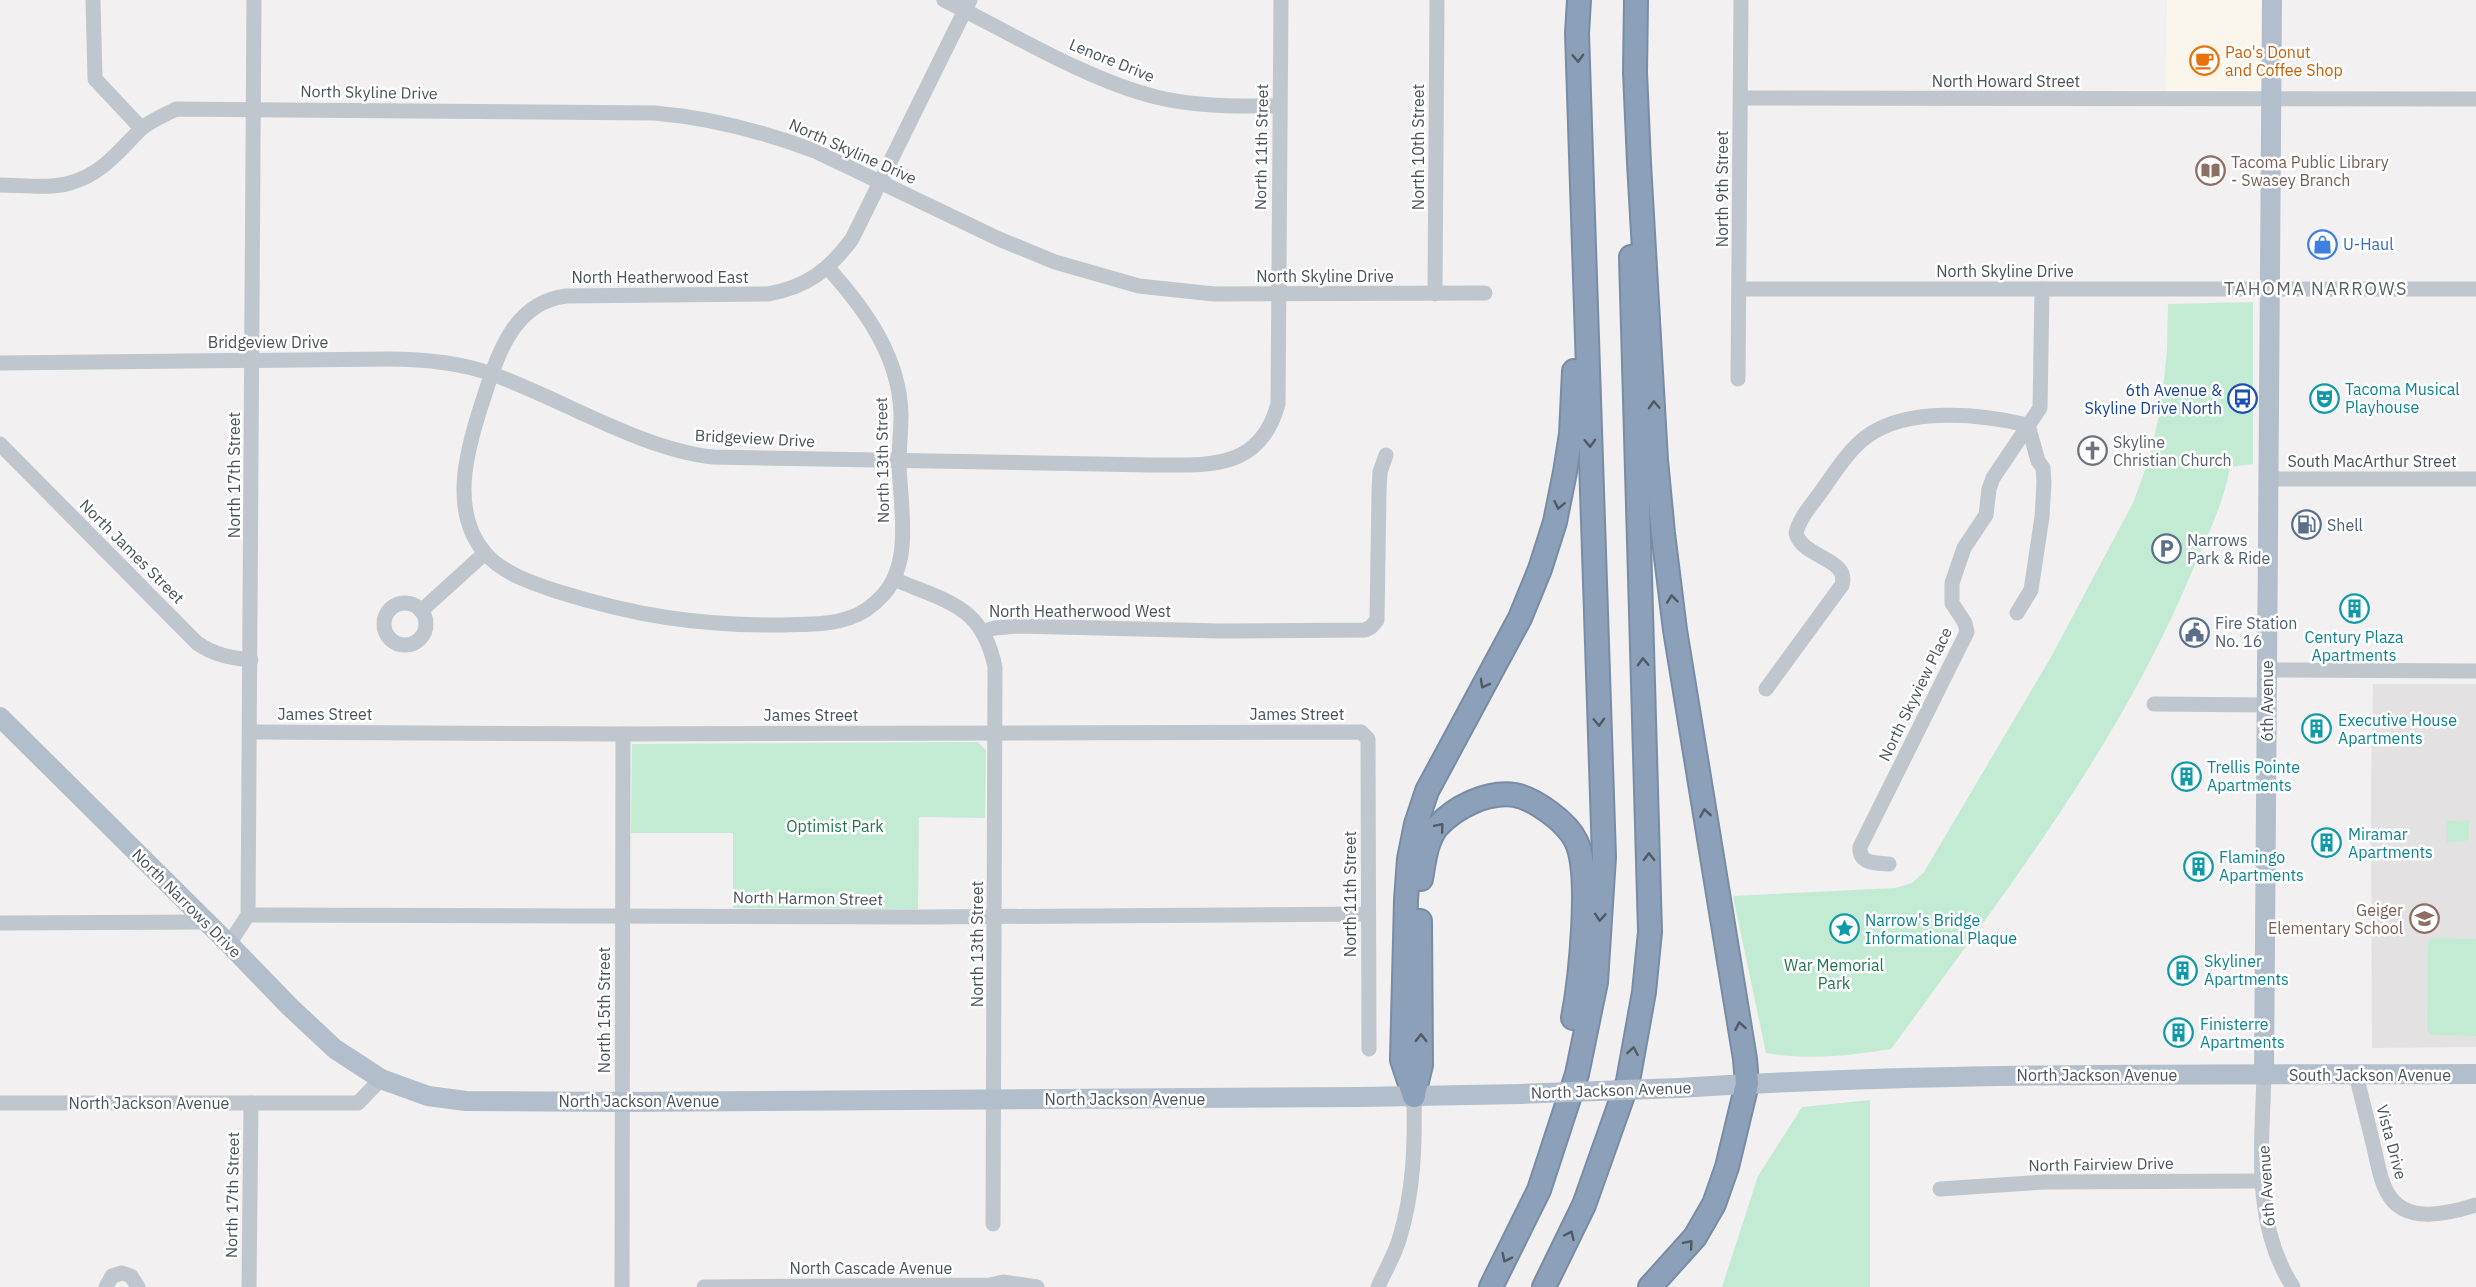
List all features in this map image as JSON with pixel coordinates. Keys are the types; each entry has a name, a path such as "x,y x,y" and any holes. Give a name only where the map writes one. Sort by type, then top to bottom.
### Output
{"highway":[{"path":"1491,1287 1539,1190 1577,1074 1596,982 1604,857 1577,33 1579,0"},
{"path":"1544,1287 1584,1204 1628,1081 1644,992 1650,932 1631,287 1627,84 1628,0"},
{"path":"1636,0 1635,72 1639,163 1656,460 1663,533 1675,630 1746,1059 1747,1084 1727,1167 1714,1204 1695,1236 1650,1287"},
{"path":"1414,1096 1402,1060 1408,859 1427,791 1520,618 1540,569 1555,522 1571,434 1583,238"},
{"path":"1414,1096 1421,1065 1420,888 1425,854 1436,828 1460,807 1487,798 1515,795 1552,812 1575,839 1583,861 1578,994 1539,1190"}],"main road":[{"name":"6th Avenue","path":"2264,1075 2272,0"},
{"name":"North Narrows Drive","path":"0,717 205,922 230,944 290,1007 336,1049 381,1079"},
{"name":"South Jackson Avenue","path":"2264,1075 2476,1074"},
{"name":"North Jackson Avenue","path":"381,1079 428,1096 466,1101 622,1102 1501,1095 1984,1076 2264,1075"}],"street":[{"path":"93,0 95,79 141,128"},
{"name":"North 17th Street","path":"248,915 254,0"},
{"name":"Lenore Drive","path":"944,0 967,5 1046,52 1132,90 1156,97 1203,104 1279,106"},
{"name":"North 11th Street","path":"1277,295 1281,0"},
{"name":"North 10th Street","path":"1435,294 1437,0"},
{"name":"North 9th Street","path":"1738,379 1741,0"},
{"path":"828,268 852,239 967,5"},
{"name":"North Howard Street","path":"1741,98 2476,99"},
{"name":"North Skyline Drive","path":"0,185 69,184 86,177 111,161 141,128 176,109 625,111 679,115 759,131 815,151 1055,262 1139,286 1186,292 1277,295 1485,293"},
{"name":"North Heatherwood East","path":"491,374 515,324 532,308 550,299 576,295 759,295 791,288 828,268"},
{"name":"North 13th Street","path":"828,268 868,319 892,365 899,396 902,546 894,579"},
{"name":"North Skyline Drive","path":"1740,289 2476,289"},
{"name":"North Skyview Place","path":"1889,864 1864,860 1860,855 1860,846 1967,632 1965,623 1952,603 1955,570 1964,548 1986,515 1992,478 2040,408 2042,289"},
{"name":"Bridgeview Drive","path":"0,363 428,360 464,366 491,374 643,438 690,454 750,459 1213,464 1242,456 1253,449 1268,431 1278,404 1277,295"},
{"path":"491,374 471,436 463,488 471,527 485,553 498,565 529,580 594,603 653,617 706,623 801,624 848,619 877,602 894,579"},
{"path":"1766,689 1842,585 1844,576 1835,565 1804,548 1796,533 1803,519 1853,448 1878,429 1896,422 1917,417 1941,416 1999,418 2028,425 2038,460 2043,468 2044,483 2042,517 2031,590 2017,613"},
{"name":"North James Street","path":"0,444 197,643 224,657 251,660"},
{"name":"North Heatherwood West","path":"894,579 955,605 970,616 984,631 1018,626 1296,632 1365,630 1377,620 1380,472 1386,455"},
{"name":"South MacArthur Street","path":"2268,479 2476,479"},
{"path":"421,611 485,553"},
{"name":"North 13th Street","path":"984,631 995,667 993,1224"},
{"path":"2267,670 2476,670"},
{"path":"2154,705 2267,705"},
{"name":"James Street","path":"250,732 623,734 1352,731 1363,732 1368,739"},
{"name":"North 15th Street","path":"622,1287 623,734"},
{"name":"North 11th Street","path":"1368,739 1369,1049"},
{"name":"North Harmon Street","path":"248,915 1368,914"},
{"path":"230,944 248,915"},
{"path":"0,923 205,922"},
{"name":"Vista Drive","path":"2356,1074 2382,1181 2393,1201 2403,1209 2415,1214 2444,1214 2476,1205"},
{"name":"6th Avenue","path":"2264,1075 2262,1181 2267,1228 2273,1250 2293,1287"},
{"name":"North Jackson Avenue","path":"0,1103 358,1103 381,1079"},
{"path":"1378,1287 1398,1242 1408,1208 1416,1149 1414,1096"},
{"name":"North 17th Street","path":"249,1287 251,1103"},
{"name":"North Fairview Drive","path":"1940,1189 2044,1182 2262,1181"},
{"path":"106,1287 112,1276 122,1273 131,1276 138,1287"},
{"name":"North Cascade Avenue","path":"704,1287 990,1286 1003,1282 1036,1287"}],"shaded area":[{"path":"2167,0 2272,0 2271,99 2166,99"},
{"name":"Geiger Elementary School","path":"2373,684 2476,684 2476,1047 2372,1048"}],"green space":[{"name":"War Memorial Park","path":"2253,302 2253,464 2230,467 2224,493 2214,519 2164,634 2095,758 2057,818 1891,1049 1829,1056 1766,1053 1733,896 1895,888 1912,883 1924,872 2051,657 2133,503 2148,462 2161,408 2167,350 2168,304"},
{"name":"Optimist Park","path":"978,742 986,750 985,818 919,817 918,909 733,908 733,833 631,833 632,744"},
{"path":"2469,820 2469,840 2447,843 2446,821"},
{"path":"2434,938 2476,939 2476,1036 2431,1035 2427,1031 2428,942"},
{"path":"1870,1100 1870,1287 1722,1287 1758,1176 1802,1107"}],"place":[{"name":"Pao's Donut and Coffee Shop","path":"2204,61"},
{"name":"Tacoma Public Library - Swasey Branch","path":"2210,171"},
{"name":"U-Haul","path":"2322,244"},
{"name":"Tacoma Musical Playhouse","path":"2324,398"},
{"name":"6th Avenue & Skyline Drive North","path":"2243,399"},
{"name":"Skyline Christian Church","path":"2092,451"},
{"name":"Shell","path":"2306,525"},
{"name":"Narrows Park & Ride","path":"2166,549"},
{"name":"Century Plaza Apartments","path":"2354,609"},
{"name":"Fire Station No. 16","path":"2194,632"},
{"name":"Executive House Apartments","path":"2317,729"},
{"name":"Trellis Pointe Apartments","path":"2186,776"},
{"name":"Miramar Apartments","path":"2327,843"},
{"name":"Flamingo Apartments","path":"2198,866"},
{"name":"Geiger Elementary School","path":"2424,919"},
{"name":"Narrow's Bridge Informational Plaque","path":"1844,929"},
{"name":"Skyliner Apartments","path":"2183,970"},
{"name":"Finisterre Apartments","path":"2179,1033"}],"district":[{"name":"TAHOMA NARROWS","path":"2316,288"}]}
